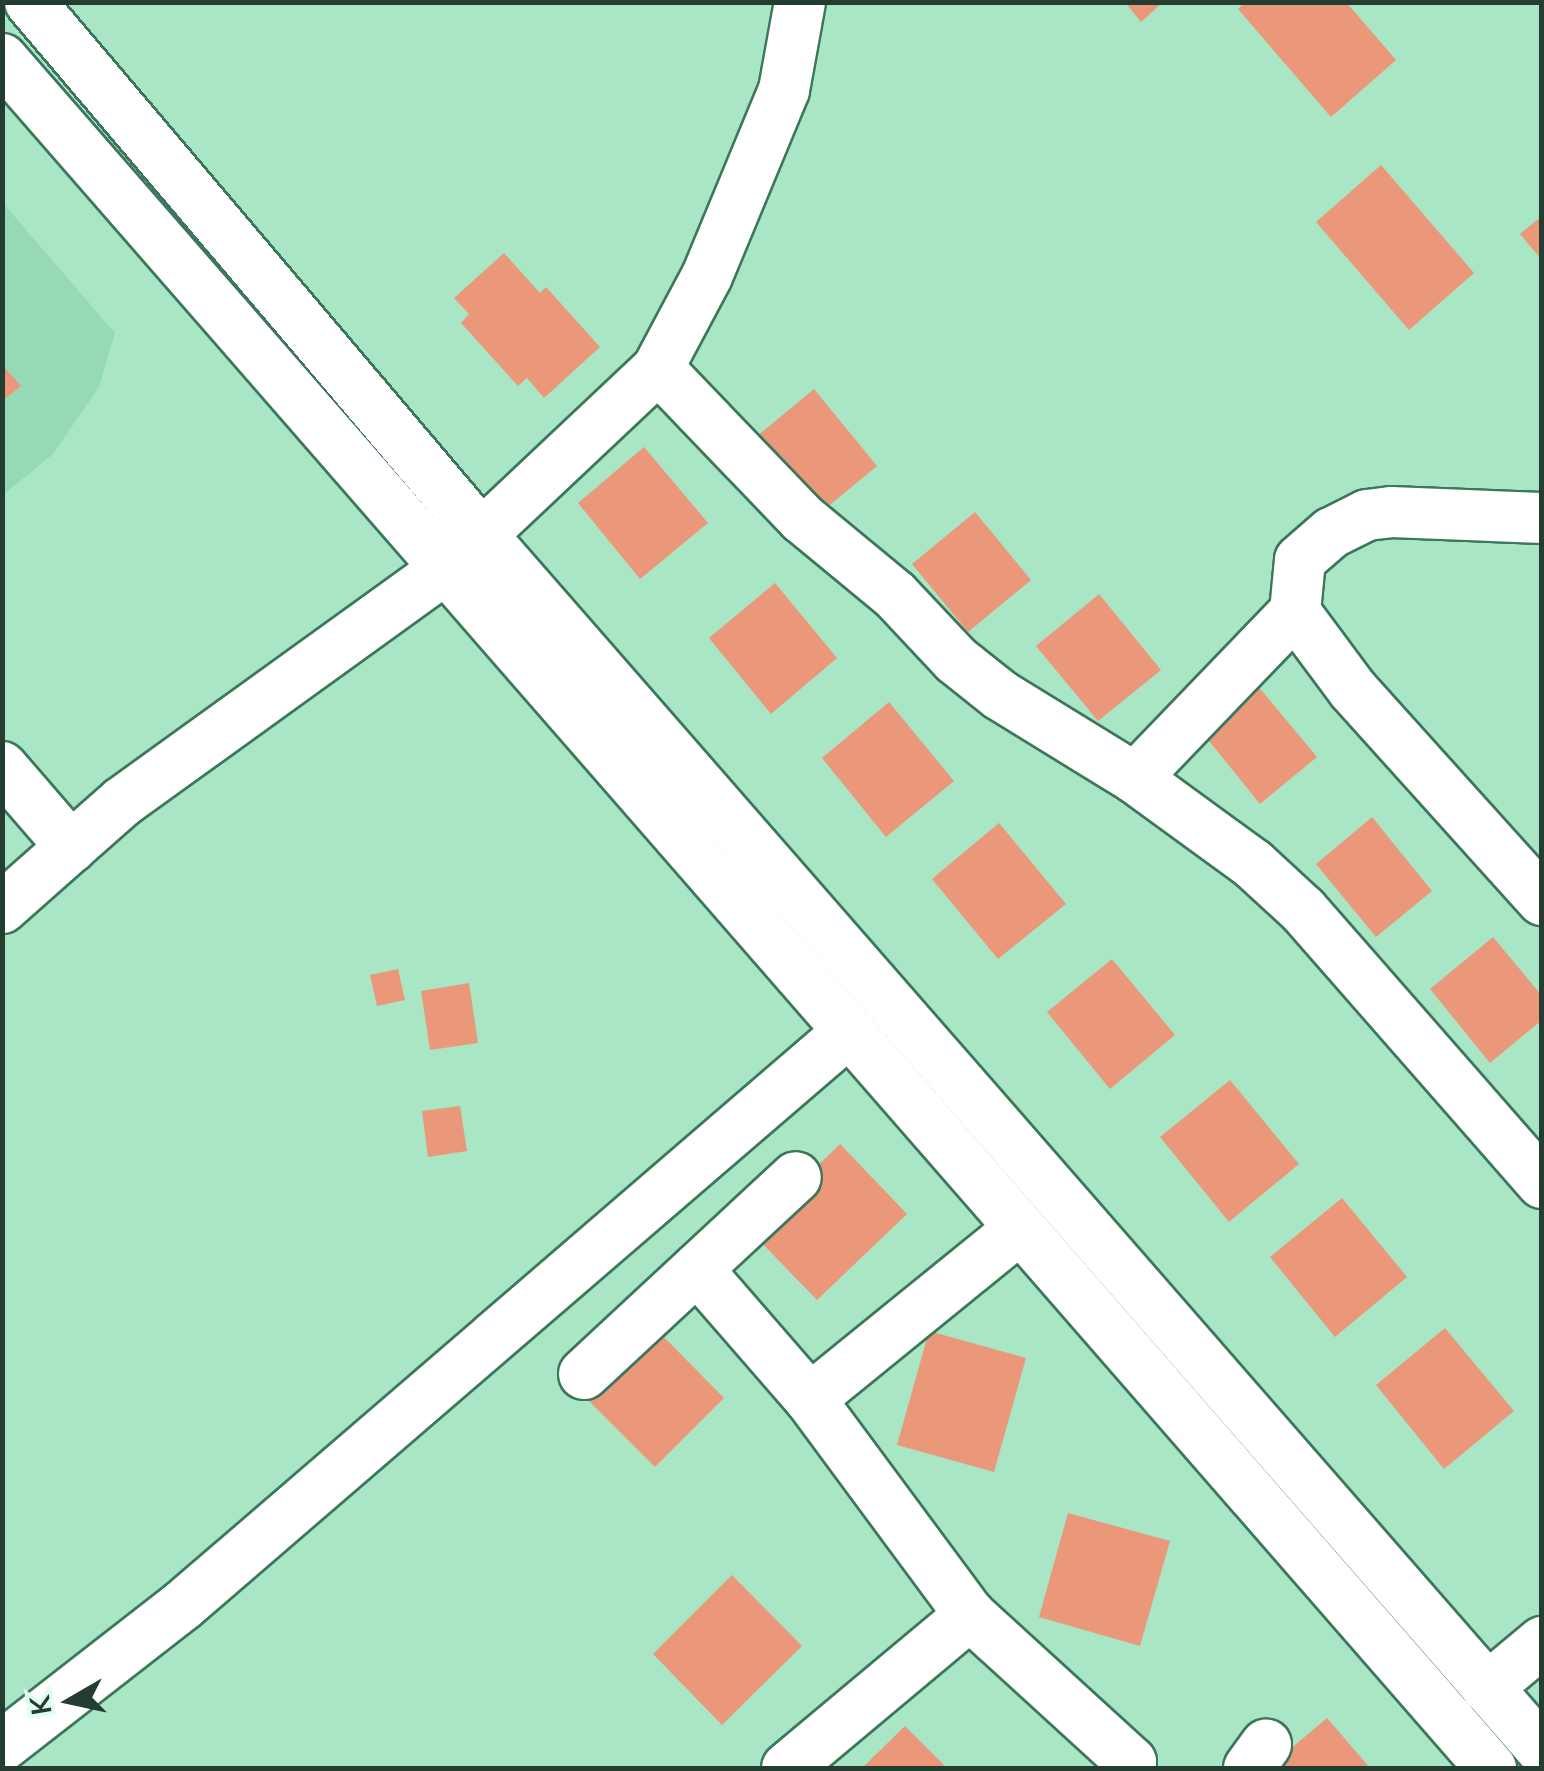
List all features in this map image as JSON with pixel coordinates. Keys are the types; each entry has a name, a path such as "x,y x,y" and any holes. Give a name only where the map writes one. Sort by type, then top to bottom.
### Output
{"street":[{"path":"30,2 480,534 1512,1694 1542,1750"},
{"path":"2,908 122,802 444,570 658,368 707,276 784,90 800,2"},
{"path":"2,58 846,1034 1272,1568"},
{"path":"658,368 803,518 895,595 956,660 1000,696 1135,778 1253,864 1302,910 1542,1184"},
{"path":"1135,778 1296,612 1300,560 1331,533 1367,515 1542,518"},
{"path":"1296,612 1353,690 1542,900"},
{"path":"2,768 72,847"},
{"path":"2,1746 184,1605 846,1034"},
{"path":"584,1374 796,1177"},
{"path":"810,1399 1009,1238"},
{"path":"1009,1238 1491,1768"},
{"path":"697,1269 810,1399 970,1615 1131,1762 1123,1768"},
{"path":"787,1768 970,1615"},
{"path":"1512,1694 1542,1642"}],"shaded area":[{"path":"2,202 115,333 99,387 53,454 3,495"}],"building":[{"path":"1125,2 1163,2 1141,22"},
{"path":"1245,2 1346,2 1396,60 1331,117 1238,9"},
{"path":"1381,165 1474,273 1409,330 1316,222"},
{"path":"1542,216 1542,260 1520,234"},
{"path":"504,253 540,293 546,287 600,347 544,398 527,378 518,386 461,323 469,314 454,298"},
{"path":"2,365 21,386 2,401"},
{"path":"814,389 877,466 814,518 751,441"},
{"path":"644,447 708,523 640,579 578,503"},
{"path":"975,512 1031,580 968,632 912,564"},
{"path":"775,583 837,658 771,714 709,638"},
{"path":"1099,594 1161,670 1098,721 1036,646"},
{"path":"1257,685 1317,757 1260,804 1201,731"},
{"path":"889,702 954,781 886,837 822,758"},
{"path":"1372,817 1432,891 1376,937 1316,864"},
{"path":"999,823 1066,904 998,959 932,879"},
{"path":"1493,937 1542,996 1542,1020 1490,1063 1430,989"},
{"path":"1112,959 1175,1035 1110,1089 1047,1012"},
{"path":"398,969 405,1000 377,1006 370,975"},
{"path":"469,983 478,1043 430,1050 421,991"},
{"path":"1230,1080 1299,1164 1229,1222 1160,1137"},
{"path":"460,1106 467,1151 428,1157 422,1111"},
{"path":"840,1144 907,1214 817,1300 750,1231"},
{"path":"1342,1198 1407,1277 1335,1337 1270,1257"},
{"path":"1445,1328 1514,1411 1444,1469 1376,1385"},
{"path":"656,1329 724,1398 655,1467 586,1398"},
{"path":"929,1331 1026,1358 994,1472 897,1445"},
{"path":"1068,1513 1170,1541 1140,1646 1039,1617"},
{"path":"732,1575 802,1646 722,1725 653,1654"},
{"path":"1327,1718 1370,1768 1268,1768"},
{"path":"905,1726 947,1768 862,1768"}]}
